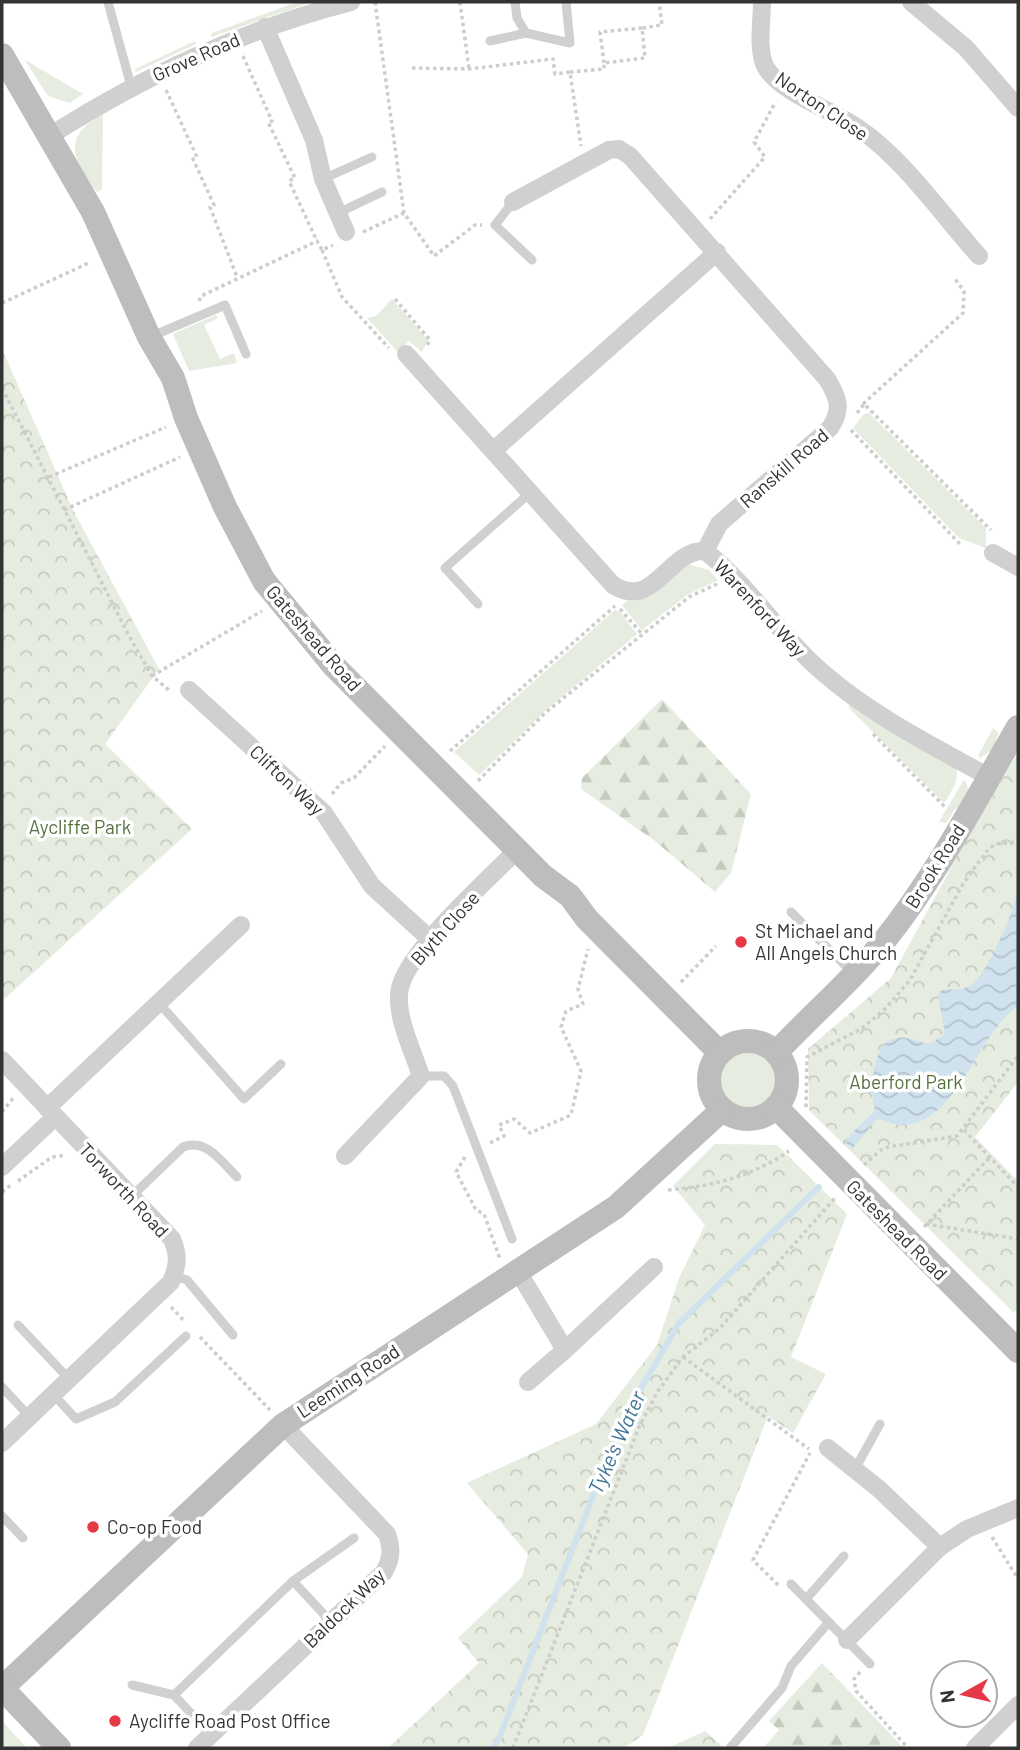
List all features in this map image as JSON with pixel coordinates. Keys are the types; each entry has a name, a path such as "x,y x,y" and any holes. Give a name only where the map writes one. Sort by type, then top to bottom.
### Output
{"street":[{"name":"Grove Road","path":"51,135 157,72 265,27 351,2"},
{"name":"Norton Close","path":"762,2 762,51 765,66 784,86 858,127 881,146 979,256"},
{"path":"911,2 966,48 1018,108"},
{"path":"265,27 314,140 323,179 349,236"},
{"name":"Gateshead Road","path":"2,55 17,86 51,135 112,253 149,337 173,378 186,418 225,507 264,581 334,666 543,876 570,896 598,931 720,1053"},
{"name":"Ranskill Road","path":"583,162 608,150 619,149 630,156 827,379 839,404 838,417 831,428 719,524 705,551"},
{"path":"513,202 583,162"},
{"path":"494,450 717,252"},
{"path":"411,359 613,585 619,598"},
{"name":"Warenford Way","path":"619,598 654,584 694,550 705,551 820,671 860,702 989,777"},
{"path":"993,552 1018,567"},
{"name":"Clifton Way","path":"189,690 319,808 334,826 372,886 431,940"},
{"name":"Brook Road","path":"776,1053 883,942 915,898 1018,727"},
{"name":"Blyth Close","path":"421,1076 401,1014 400,989 407,971 431,940 518,849"},
{"path":"2,1167 51,1112 159,1003 242,925"},
{"path":"748,1041 758,1042 776,1053 783,1062 787,1086 776,1107 767,1114 744,1119 722,1110 710,1088 709,1075 720,1053 737,1042 748,1041"},
{"name":"Torworth Road","path":"2,1060 172,1239 178,1253 178,1267 174,1276"},
{"path":"345,1156 421,1076"},
{"name":"Gateshead Road","path":"776,1107 1016,1344"},
{"name":"Leeming Road","path":"2,1688 283,1425 340,1385 513,1277 616,1207 722,1110"},
{"path":"528,1382 654,1267"},
{"path":"2,1443 159,1294 174,1276"},
{"path":"513,1277 565,1350"},
{"name":"Baldock Way","path":"197,1748 384,1572 389,1563 391,1544 387,1534 283,1425"},
{"path":"828,1448 855,1469 940,1547"},
{"path":"847,1640 940,1547 967,1529 1018,1508"},
{"path":"2,1688 59,1748"},
{"path":"975,1748 1018,1705"}],"lane":[{"path":"108,2 131,86"},
{"path":"515,2 517,18 526,33"},
{"path":"491,41 526,33 570,43 566,2"},
{"path":"323,179 372,157"},
{"path":"338,213 382,192"},
{"path":"513,202 495,225 532,260"},
{"path":"149,337 225,305 246,354"},
{"path":"478,604 445,568 531,492"},
{"path":"791,912 854,975"},
{"path":"159,1003 244,1099 281,1064"},
{"path":"421,1076 444,1076 453,1086 512,1239"},
{"path":"131,1196 183,1147 194,1143 207,1148 237,1177"},
{"path":"174,1276 187,1280 233,1335"},
{"path":"18,1325 69,1378"},
{"path":"53,1394 76,1419 115,1402 186,1336"},
{"path":"2,1387 30,1416"},
{"path":"855,1469 880,1424"},
{"path":"2,1516 23,1538"},
{"path":"174,1695 293,1581 354,1538"},
{"path":"806,1599 844,1556"},
{"path":"293,1581 331,1622"},
{"path":"791,1584 870,1664"},
{"path":"730,1748 782,1688 791,1666 829,1622"},
{"path":"132,1685 174,1695 211,1735"}],"path":[{"path":"375,2 404,213 434,256 475,225 495,225"},
{"path":"460,2 470,69"},
{"path":"412,68 470,69 553,59 555,74 604,69 600,32 662,25 659,2"},
{"path":"604,63 645,58 642,27"},
{"path":"236,38 272,121 268,122 295,178 289,181 342,297 401,361 411,359 430,340 395,299"},
{"path":"157,72 197,157 193,159 214,205 210,207 237,277"},
{"path":"570,72 583,162"},
{"path":"699,231 765,157 754,142 784,86"},
{"path":"322,250 404,213"},
{"path":"197,306 201,296 317,241"},
{"path":"2,303 112,253"},
{"path":"856,415 864,404 963,313 964,291 955,279"},
{"path":"2,388 152,676 282,600"},
{"path":"839,404 864,404 991,530"},
{"path":"49,477 186,418"},
{"path":"847,426 961,545"},
{"path":"64,510 200,448"},
{"path":"463,796 545,713 690,597 731,577"},
{"path":"433,767 619,598 642,634"},
{"path":"319,808 341,783 354,778 399,732"},
{"path":"872,733 944,807"},
{"path":"806,1112 807,1057 861,1029 886,1009 911,980 963,884 986,852 995,844 1018,842"},
{"path":"680,983 716,946"},
{"path":"513,1277 484,1214 476,1210 456,1172 468,1153 504,1136 499,1125 514,1119 530,1133 571,1115 581,1071 561,1027 566,1012 583,1004 578,989 588,949"},
{"path":"863,1167 881,1150 957,1136 1018,1056"},
{"path":"964,1130 1018,1187"},
{"path":"666,1190 724,1183 766,1167 789,1151"},
{"path":"2,1192 52,1157 88,1152"},
{"path":"990,1157 925,1226 1018,1239"},
{"path":"513,1748 639,1427 658,1391 683,1356 719,1329 796,1246 836,1196"},
{"path":"159,1294 188,1324"},
{"path":"197,1334 283,1425"},
{"path":"683,1356 809,1449 814,1449 753,1560 783,1591 791,1584"},
{"path":"983,1523 1018,1579"},
{"path":"870,1664 854,1679 856,1691 908,1748"}],"green space":[{"path":"297,2 312,2 211,37 212,33"},
{"path":"195,41 196,44 136,72 135,69"},
{"path":"26,62 83,94 70,103 48,96"},
{"path":"103,114 102,189 97,192 81,169 75,149 81,131"},
{"path":"392,299 428,340 422,352 409,341 398,352 367,318 376,316"},
{"path":"216,315 218,318 204,325 220,359 234,353 237,363 189,371 173,334"},
{"name":"Aycliffe Park","path":"2,349 73,510 159,669 105,744 192,829 2,1001"},
{"path":"869,413 986,528 986,548 959,538 853,428 864,414"},
{"path":"687,564 709,570 718,580 687,595 642,630 622,605 628,600 650,597"},
{"path":"615,610 620,612 637,634 544,712 479,775 454,752"},
{"path":"662,699 751,794 731,873 715,892 655,841 581,789 582,778"},
{"path":"849,703 957,769 956,782 946,801 943,802 849,708"},
{"path":"993,728 999,733 996,738 998,746 980,758 978,756"},
{"name":"Aberford Park","path":"1018,753 1018,1082 975,1137 1018,1181 1018,1308 1014,1313 809,1110 808,1049 891,978 965,842"},
{"path":"963,781 966,781 968,790 962,808 955,809 946,823 939,822"},
{"path":"748,1052 759,1054 768,1060 774,1069 774,1091 768,1100 759,1106 748,1108 737,1106 728,1100 722,1091 720,1080 722,1069 728,1060 737,1054"},
{"path":"715,1144 777,1145 847,1214 791,1357 826,1374 793,1433 768,1416 643,1735 624,1748 388,1748 479,1663 458,1638 522,1577 528,1554 467,1483 596,1424 657,1345 679,1278 705,1225 673,1186"},
{"path":"822,1663 904,1748 763,1748 779,1730 769,1721"},
{"path":"2,1721 27,1748 2,1748"},
{"path":"705,1731 724,1748 668,1748"}],"water":[{"path":"1018,891 1018,1006 990,1036 953,1094 938,1110 922,1120 904,1125 877,1119 852,1149 845,1142 875,1110 872,1082 876,1060 885,1043 892,1039 907,1038 930,1044 945,1034 938,994 942,990 970,986 977,979 999,942"}],"waterway":[{"name":"Tyke's Water","path":"493,1748 500,1736 622,1421 679,1323 819,1187"}],"place":[{"name":"St Michael and All Angels Church","path":"741,942"},
{"name":"Co-op Food","path":"93,1527"},
{"name":"Aycliffe Road Post Office","path":"115,1721"}]}
